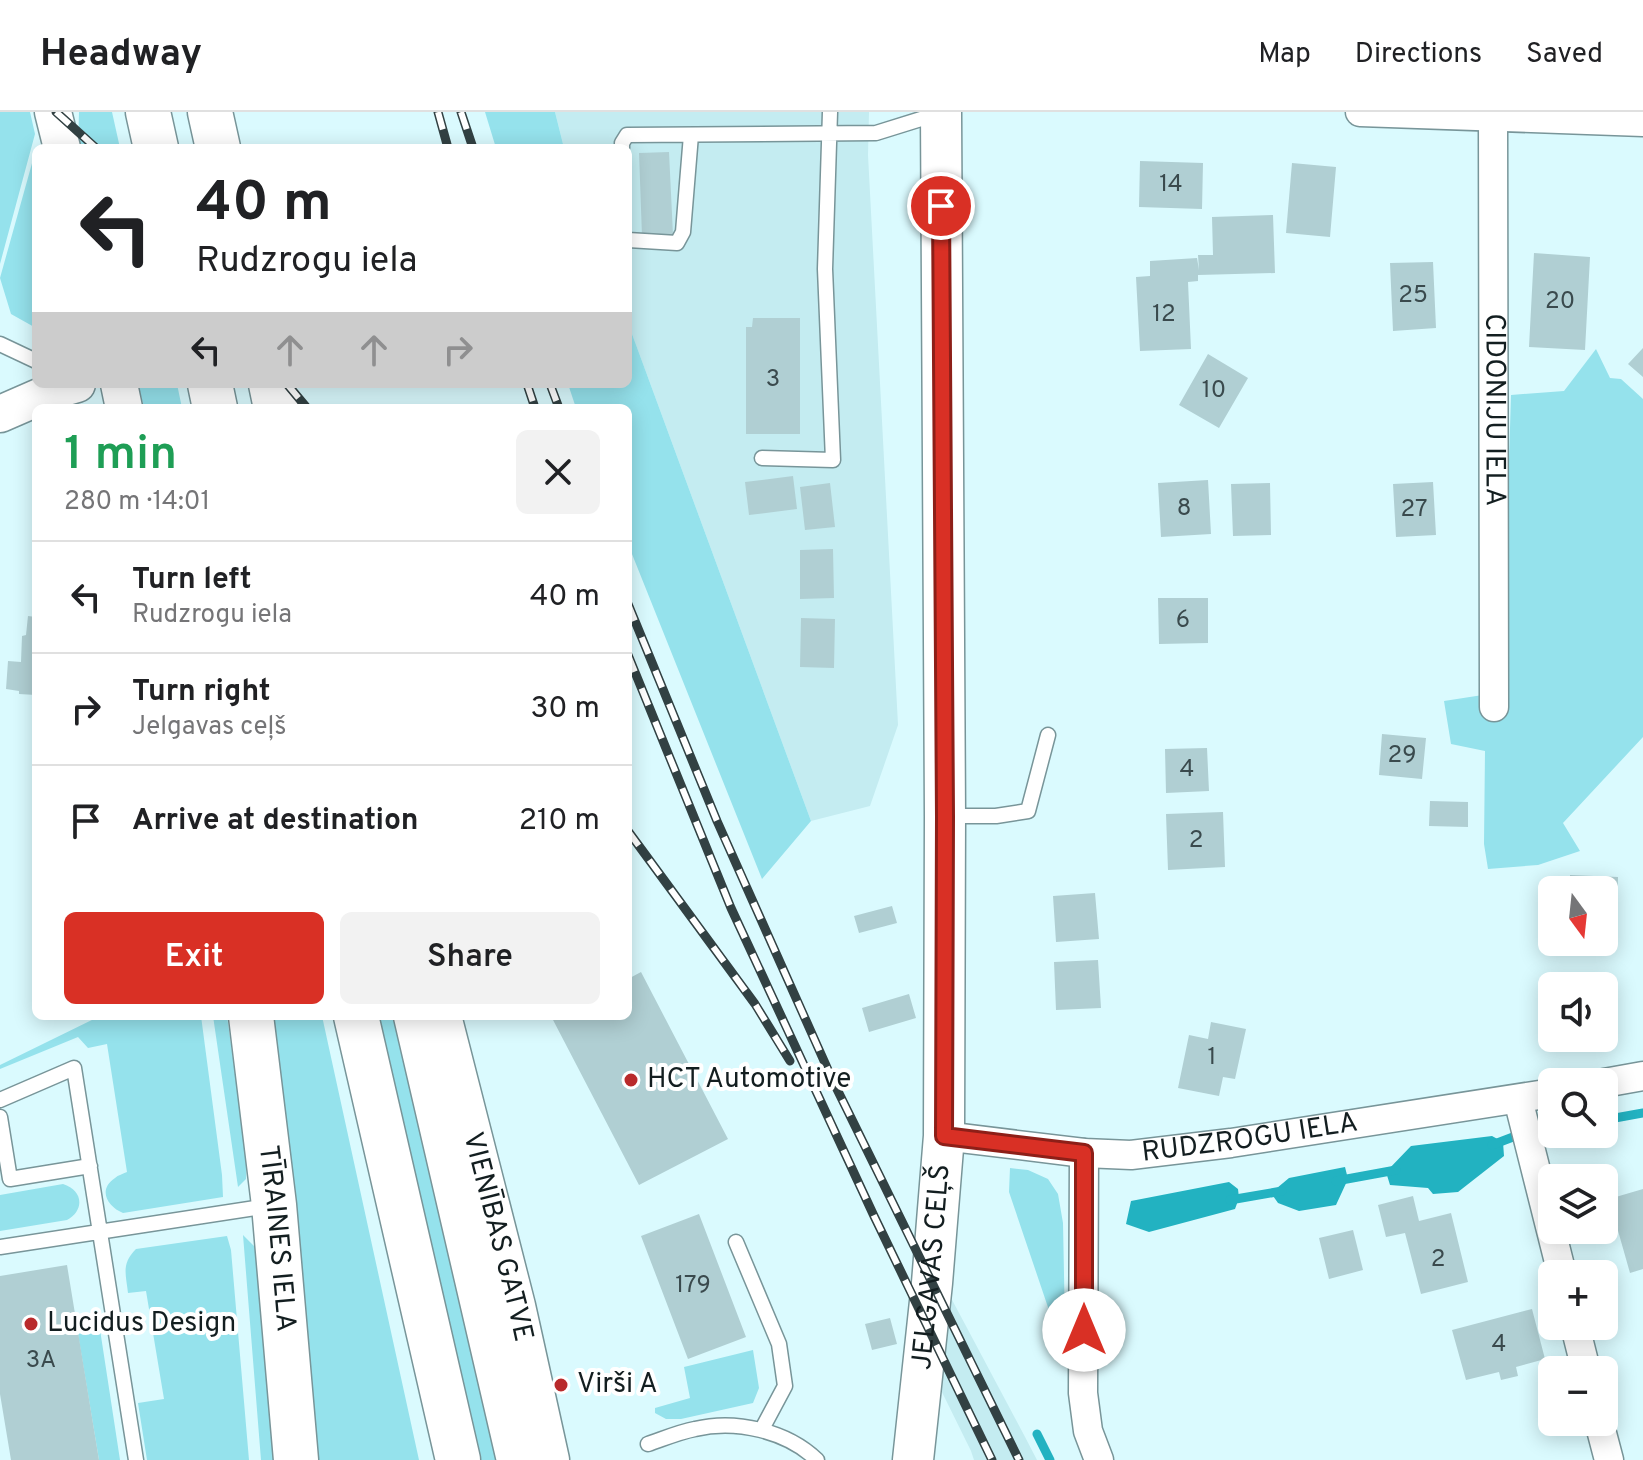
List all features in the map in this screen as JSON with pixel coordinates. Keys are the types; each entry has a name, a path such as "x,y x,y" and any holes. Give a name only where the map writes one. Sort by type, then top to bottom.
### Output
{"highway":[{"path":"148,112 155,144"},
{"path":"210,112 217,144"},
{"name":"TĪRAINES IELA","path":"251,1020 274,1205 296,1460"},
{"path":"357,1020 458,1460"},
{"name":"VIENĪBAS GATVE","path":"417,1020 519,1460"}],"main road":[{"name":"JELGAVAS CEĻŠ","path":"913,1460 944,1136 941,112"},
{"name":"VIENĪBAS GATVE","path":"442,1020 515,1306 549,1460"}],"street":[{"path":"53,112 61,144"},
{"path":"1360,112 1493,114 1643,122"},
{"name":"CIDONIJU IELA","path":"1493,114 1494,707"},
{"path":"0,414 41,388"},
{"path":"1618,1080 1643,1076"},
{"name":"RUDZROGU IELA","path":"944,1136 1084,1153 1131,1155 1538,1095"},
{"path":"1518,1099 1558,1260"},
{"path":"1084,1153 1083,1393 1088,1431 1099,1460"},
{"path":"1603,1436 1609,1460"}],"lane":[{"path":"762,458 833,460 825,269 830,112"},
{"path":"624,144 627,135 876,133 941,112"},
{"path":"632,240 677,243 683,232 691,135"},
{"path":"0,344 32,365"},
{"path":"945,816 996,816 1028,811 1048,735"},
{"path":"0,1100 74,1068 136,1460"},
{"path":"0,1117 10,1179 90,1166"},
{"path":"0,1247 274,1205"},
{"path":"736,1242 779,1344 785,1386 762,1429"},
{"path":"648,1444 697,1428 727,1426 762,1429 806,1449 817,1460"}],"shaded area":[{"path":"0,112 30,112 35,134 0,264"},
{"path":"79,112 112,112 119,144 78,144"},
{"path":"485,112 555,112 563,144 495,144"},
{"path":"555,112 869,112 868,155 898,725 870,806 811,821 632,334 632,144 563,144"},
{"path":"32,163 32,326 11,314 0,278"},
{"path":"632,334 811,821 762,879 632,554 632,404 575,404 569,388 632,388"},
{"path":"1596,349 1610,378 1621,379 1643,399 1643,737 1563,823 1580,851 1538,865 1488,869 1484,844 1485,751 1451,744 1444,701 1502,692 1511,395 1564,391"},
{"path":"139,388 178,388 181,404 143,404"},
{"path":"92,1020 202,1020 223,1197 123,1213 109,1202 106,1193 110,1183 127,1172 107,1044 88,1048 78,1037 0,1069 0,1065"},
{"path":"214,1020 228,1020 247,1158 246,1179 238,1187"},
{"path":"269,1020 323,1020 419,1460 316,1460"},
{"path":"376,1020 402,1020 498,1460 477,1460"},
{"path":"1492,1136 1503,1142 1504,1156 1458,1192 1433,1194 1428,1188 1390,1185 1386,1172 1411,1146"},
{"path":"1345,1167 1348,1179 1336,1205 1299,1211 1278,1203 1271,1193 1289,1178"},
{"path":"1010,1168 1028,1170 1048,1179 1058,1194 1063,1223 1065,1325 1054,1325 1009,1192"},
{"path":"1229,1182 1238,1189 1235,1209 1149,1232 1126,1224 1131,1201"},
{"path":"63,1184 78,1195 79,1206 73,1216 67,1220 0,1231 0,1195"},
{"path":"243,1235 255,1247 258,1259 275,1460 261,1460"},
{"path":"227,1236 231,1250 249,1460 147,1460 138,1403 164,1399 146,1291 128,1293 126,1265 136,1249"},
{"path":"950,1296 1037,1460 974,1460 937,1382"},
{"path":"99,1323 120,1460 99,1460 77,1328"},
{"path":"753,1350 759,1388 753,1403 681,1419 666,1419 655,1413 655,1408 690,1398 684,1367"}],"building":[{"path":"669,152 673,235 642,236 639,153"},
{"path":"1140,161 1203,163 1202,209 1139,207"},
{"path":"1292,163 1336,167 1330,237 1286,233"},
{"path":"1273,215 1275,273 1198,275 1198,281 1188,282 1191,349 1140,351 1136,277 1150,276 1150,261 1197,258 1199,270 1198,255 1213,255 1212,217"},
{"path":"1534,253 1590,257 1585,350 1529,347"},
{"path":"1433,262 1436,328 1393,331 1390,263"},
{"path":"753,318 800,318 800,434 746,434 746,327 752,327"},
{"path":"1643,348 1643,377 1628,364"},
{"path":"1208,354 1248,378 1219,428 1179,405"},
{"path":"793,476 797,509 749,515 745,482"},
{"path":"1208,480 1211,534 1161,537 1158,483"},
{"path":"1433,482 1436,535 1396,537 1393,484"},
{"path":"830,483 835,527 805,530 800,487"},
{"path":"1270,483 1271,535 1233,536 1231,484"},
{"path":"833,549 834,598 800,599 800,550"},
{"path":"1158,598 1208,598 1208,643 1159,644"},
{"path":"28,616 32,616 32,695 6,689 8,661 21,662 22,636 26,635"},
{"path":"801,618 835,619 834,668 800,667"},
{"path":"1382,734 1426,738 1422,779 1379,775"},
{"path":"1207,748 1209,791 1166,793 1165,749"},
{"path":"1430,801 1468,802 1468,827 1429,826"},
{"path":"1223,812 1225,867 1168,870 1166,814"},
{"path":"1095,893 1099,939 1056,942 1053,896"},
{"path":"892,906 897,923 859,933 854,916"},
{"path":"1098,960 1101,1008 1056,1010 1054,962"},
{"path":"641,972 728,1139 639,1185 553,1020 632,1020 632,977"},
{"path":"909,994 916,1018 869,1032 862,1008"},
{"path":"1211,1022 1246,1029 1235,1079 1223,1077 1219,1096 1178,1088 1189,1035 1208,1039"},
{"path":"1643,1189 1643,1269 1630,1273 1618,1231 1618,1196"},
{"path":"1413,1196 1419,1221 1451,1213 1468,1282 1421,1294 1405,1233 1386,1237 1378,1205"},
{"path":"699,1214 746,1337 688,1359 641,1236"},
{"path":"1353,1230 1363,1270 1329,1279 1319,1238"},
{"path":"67,1265 99,1460 11,1460 0,1394 0,1276"},
{"path":"1532,1309 1544,1356 1516,1367 1518,1376 1501,1380 1499,1372 1466,1380 1452,1330"},
{"path":"890,1318 897,1344 872,1350 865,1324"}],"waterway":[{"path":"1618,1117 1643,1113"},
{"path":"1492,1145 1513,1137"},
{"path":"1336,1181 1396,1170"},
{"path":"1230,1200 1282,1191"},
{"path":"1037,1434 1050,1460"}],"railway":[{"path":"56,112 92,144"},
{"path":"438,112 447,144"},
{"path":"461,112 472,144"},
{"path":"290,388 304,404"},
{"path":"528,388 534,404"},
{"path":"552,388 558,404"},
{"path":"632,614 717,821 833,1081 1019,1460"},
{"path":"632,665 731,908 992,1460"},
{"path":"632,836 755,1004 790,1061"}],"place":[{"name":"HCT Automotive","path":"631,1080"},
{"name":"Lucidus Design","path":"31,1324"},
{"name":"Virši A","path":"561,1385"}],"route":[{"path":"941,206 944,1136 1084,1153 1084,1330"}]}
